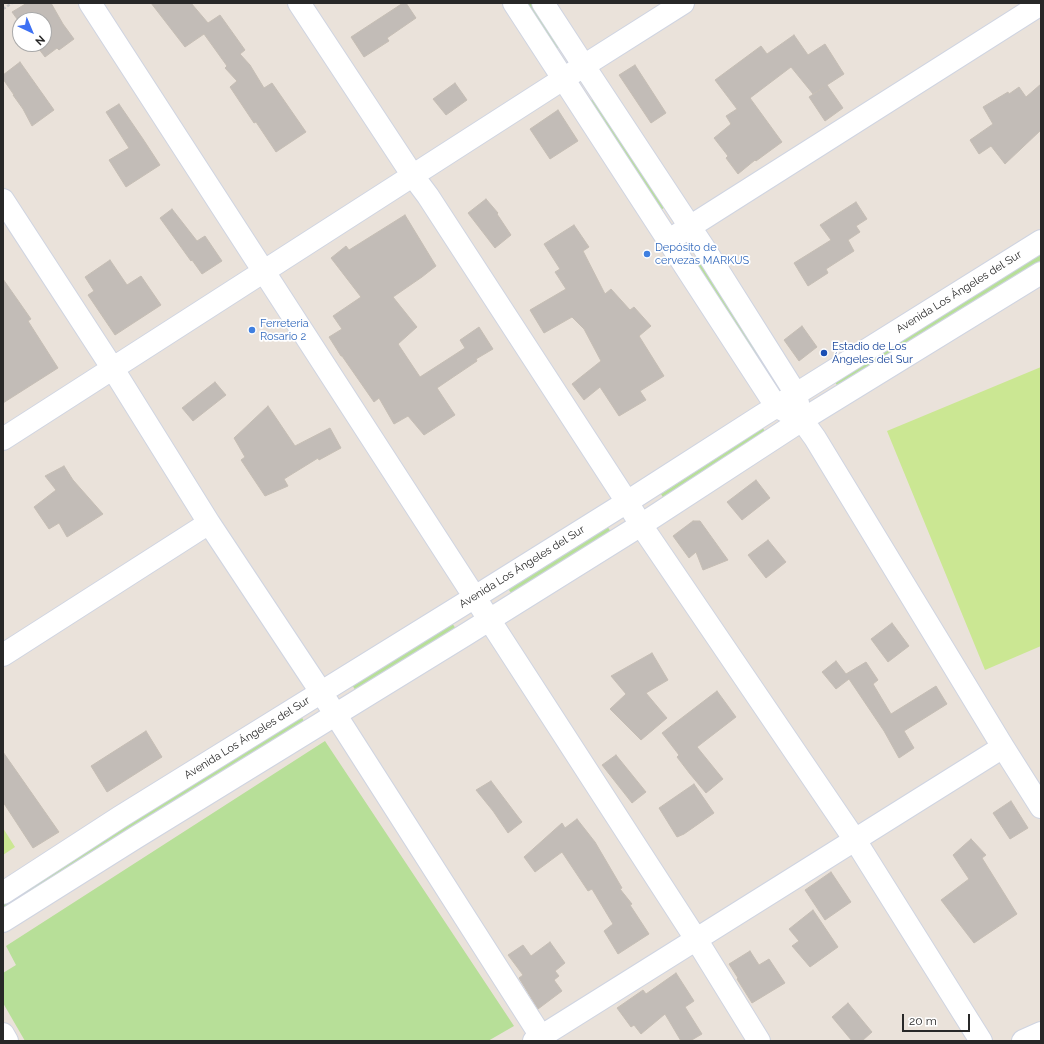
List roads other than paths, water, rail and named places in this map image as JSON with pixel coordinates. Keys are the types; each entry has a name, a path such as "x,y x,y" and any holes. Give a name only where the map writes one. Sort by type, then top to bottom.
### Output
{"street":[{"path":"90,3 696,939 759,1041"},
{"path":"299,3 413,176 428,196 628,502 641,525 855,840 981,1041"},
{"path":"514,3 776,406 802,420"},
{"path":"543,3 690,227 796,394 802,420 815,438 1041,807"},
{"path":"3,439 683,3"},
{"path":"668,240 1041,4"},
{"path":"3,200 113,369 209,523 321,692 540,1040 696,939 1003,747"},
{"name":"Avenida Los Ángeles del Sur","path":"3,893 120,817 628,502 776,406 1041,241"},
{"path":"3,921 489,620 641,525 802,420 1041,273"},
{"path":"3,655 209,523"},
{"path":"1023,1041 1041,1033"},
{"path":"3,1034 7,1041"}],"place":[{"name":"Depósito de cervezas MARKUS","path":"647,254"},
{"name":"Ferreteria Rosario 2","path":"252,330"},
{"name":"Estadio de Los Ángeles del Sur","path":"824,353"}]}
